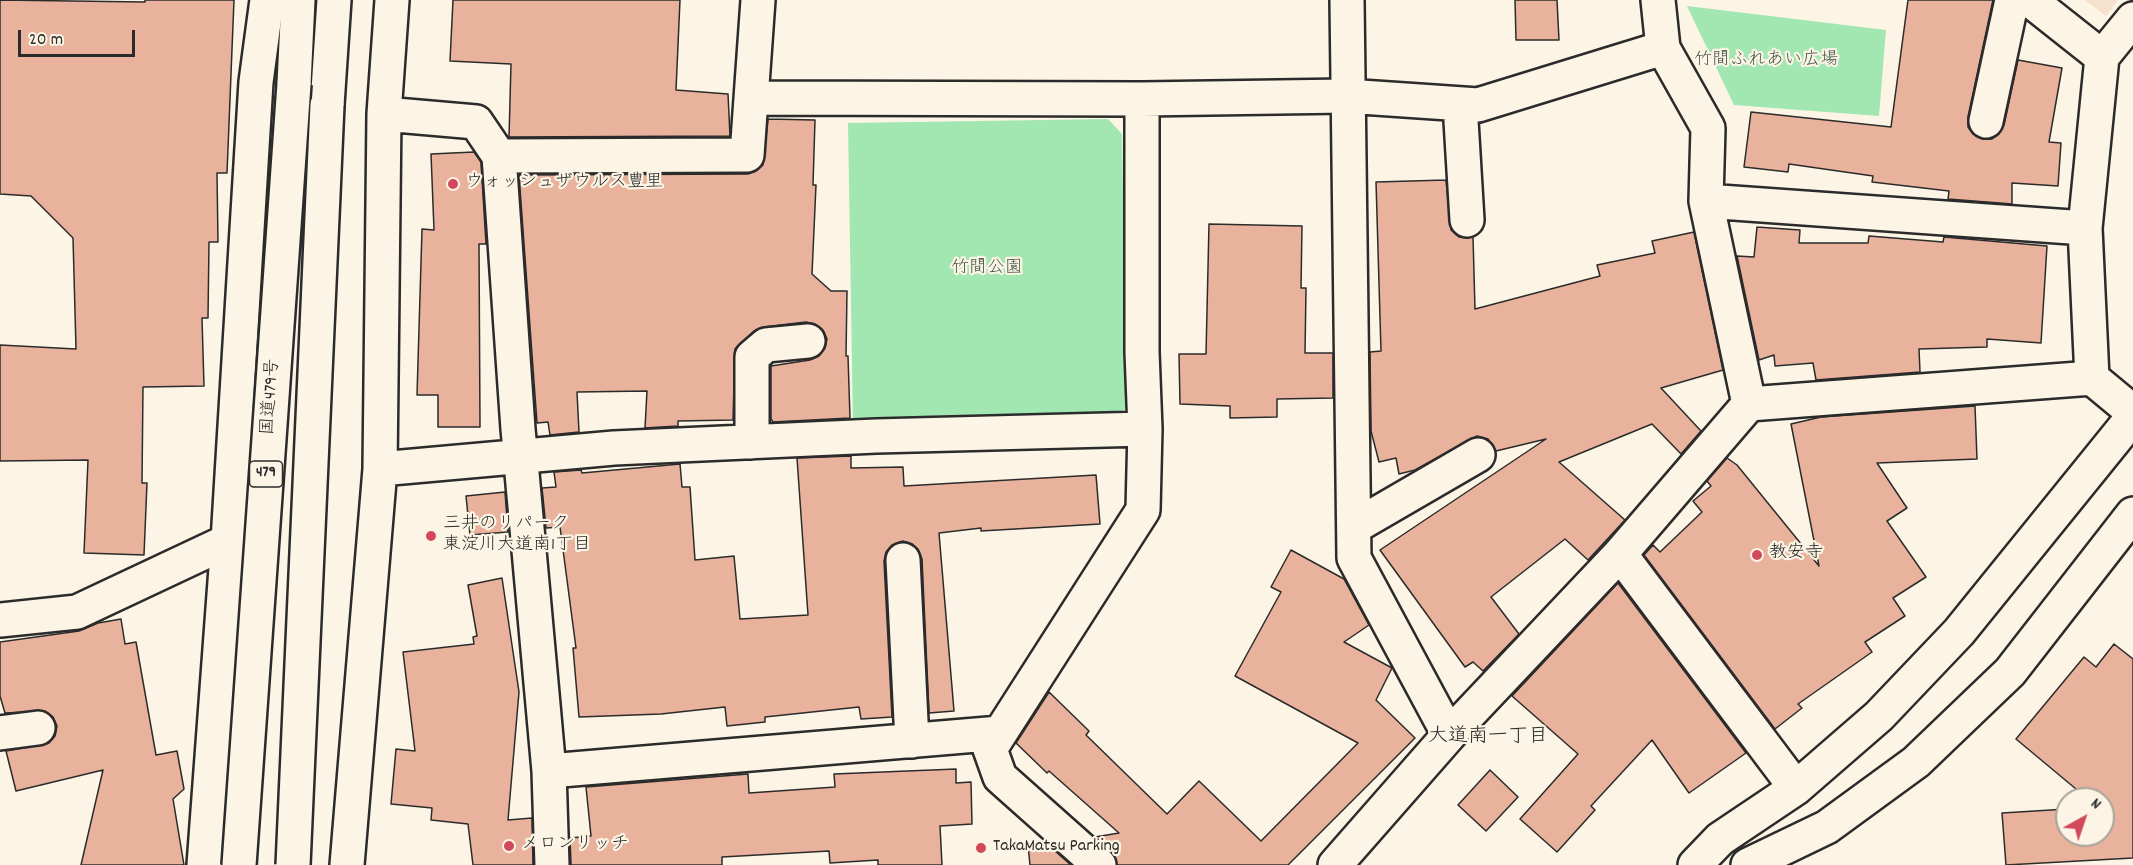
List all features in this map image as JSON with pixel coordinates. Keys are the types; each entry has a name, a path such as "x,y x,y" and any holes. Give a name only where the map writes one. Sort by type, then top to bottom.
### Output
{"main road":[{"path":"204,865 228,541 256,82 267,0"},
{"name":"国道479号","path":"239,865 298,0"},
{"path":"293,865 327,105 334,0"},
{"path":"347,865 380,469 384,114 392,0"},
{"path":"499,156 747,155 753,98 758,0"},
{"path":"1347,0 1346,96 1354,558 1449,735"},
{"path":"1658,0 1663,48 1708,128 1706,201 1749,404"},
{"path":"1986,121 2012,0"},
{"path":"2030,0 2102,57"},
{"path":"2092,378 2085,228 2102,57 2133,18"},
{"path":"753,98 1142,99 1346,96 1478,105 1663,48"},
{"path":"1098,865 1000,777 990,749 1143,510 1145,429 1142,352 1142,99"},
{"path":"1460,104 1467,220"},
{"path":"384,114 476,122 499,156 521,456 549,771 552,865"},
{"path":"1706,201 2085,228"},
{"path":"752,442 752,357 766,345 808,341"},
{"path":"1335,865 1449,735 1620,554 1749,404 2092,378 2133,412"},
{"path":"1695,865 1720,839 1796,788 1879,716 1959,632 2133,417"},
{"path":"380,469 614,448 1145,429"},
{"path":"1354,527 1478,455"},
{"path":"1748,865 1827,827 1916,762 2010,672 2133,514"},
{"path":"0,620 77,612 228,541"},
{"path":"1620,554 1796,788"},
{"path":"903,560 912,741"},
{"path":"0,732 38,728"},
{"path":"549,771 1000,733"}],"shaded area":[{"path":"2085,0 2118,0 2106,16"}],"green space":[{"name":"竹間ふれあい広場","path":"1687,6 1886,30 1879,116 1734,105"},
{"name":"竹間公園","path":"1108,119 1122,134 1127,407 1114,421 853,425 848,123"}],"building":[{"path":"0,0 145,2 145,0 234,0 227,173 217,173 218,242 209,242 208,318 202,318 204,386 143,387 142,483 147,483 144,555 84,553 88,460 0,461 0,345 76,349 73,238 31,196 0,194"},
{"path":"453,0 680,0 676,90 728,94 730,136 509,137 511,64 450,61"},
{"path":"1515,0 1557,0 1559,40 1516,40"},
{"path":"1908,0 1993,0 1968,117 1968,127 1973,134 1982,139 1992,139 1999,134 2004,125 2018,60 2062,68 2049,142 2061,143 2058,186 2012,183 2012,204 1948,199 1949,191 1872,182 1873,176 1789,164 1788,172 1744,167 1751,112 1891,127"},
{"path":"768,119 815,120 813,185 816,185 812,274 831,291 847,291 846,356 848,356 850,418 773,422 771,419 771,366 810,360 819,356 825,348 827,339 823,330 815,324 806,322 764,327 754,331 735,349 733,420 678,421 678,426 645,428 647,391 577,392 579,432 550,435 548,422 537,423 519,175 748,174 763,165"},
{"path":"474,152 481,162 486,244 479,244 480,427 438,427 438,395 417,395 422,229 434,230 431,154"},
{"path":"1446,180 1451,230 1459,237 1473,237 1475,309 1600,276 1597,265 1655,253 1652,241 1694,232 1723,370 1661,388 1701,431 1681,454 1652,424 1559,462 1625,520 1588,560 1565,539 1491,597 1519,634 1483,671 1473,662 1465,667 1380,550 1546,439 1496,451 1488,439 1477,436 1415,470 1399,474 1396,458 1379,462 1371,431 1370,352 1381,351 1376,182"},
{"path":"1209,224 1302,226 1301,288 1306,288 1305,353 1333,353 1333,398 1277,399 1277,417 1230,418 1230,406 1180,404 1179,354 1206,354"},
{"path":"1757,227 1800,230 1799,243 1868,243 1869,236 1943,242 1944,237 2047,246 2041,343 1987,339 1987,347 1919,349 1920,372 1816,380 1813,363 1775,366 1774,355 1759,360 1737,256 1754,257"},
{"path":"1975,406 1977,459 1877,463 1907,508 1887,521 1926,577 1893,598 1905,616 1865,642 1872,652 1798,704 1802,708 1775,729 1644,555 1653,545 1660,552 1702,512 1693,501 1711,486 1707,481 1727,458 1737,465 1819,566 1791,424 1821,417"},
{"path":"851,456 851,468 903,467 904,486 1096,475 1100,524 981,531 981,528 939,533 954,711 929,713 922,559 918,549 903,541 892,545 886,552 884,561 892,717 861,719 859,707 765,717 765,722 727,726 725,707 661,714 579,717 573,648 576,648 560,527 546,528 542,488 556,487 554,472 581,470 582,473 680,464 682,487 690,487 695,560 734,556 740,619 808,615 797,458"},
{"path":"505,492 508,532 470,535 466,496"},
{"path":"1291,550 1344,579 1369,625 1344,642 1392,668 1376,700 1415,738 1288,865 1117,865 1112,851 1095,837 1119,833 1049,771 1047,773 1016,743 1049,692 1089,731 1086,735 1167,814 1199,781 1261,841 1358,743 1235,676 1281,592 1271,587"},
{"path":"502,578 519,692 508,820 532,818 533,865 473,865 468,824 431,820 432,808 391,804 396,749 415,751 403,652 474,644 473,637 477,636 468,585"},
{"path":"1618,583 1746,753 1689,793 1652,740 1591,806 1595,810 1557,852 1520,819 1578,754 1512,696"},
{"path":"121,619 125,644 136,642 156,755 177,751 184,789 173,799 184,865 81,865 103,770 16,791 6,751 49,743 55,736 57,726 53,717 45,711 5,713 0,696 0,642 79,631 98,623"},
{"path":"2114,644 2133,659 2133,858 2006,865 2002,813 2055,810 2055,847 2115,847 2115,787 2074,787 2016,739 2084,657 2096,667"},
{"path":"956,769 956,783 971,782 972,824 940,826 942,865 878,865 878,860 830,863 829,851 722,857 722,865 571,865 570,838 591,836 586,787 748,774 749,793 835,787 834,774"},
{"path":"1490,770 1518,797 1486,831 1458,805"},
{"path":"1046,843 1071,865 1030,865 1028,845"}],"place":[{"name":"ウォッシュザウルス豊里","path":"453,184"},
{"name":"三井のリパーク 東淀川大道南1丁目","path":"431,536"},
{"name":"教安寺","path":"1757,555"},
{"name":"メロンリッチ","path":"509,846"},
{"name":"TakaMatsu Parking","path":"981,848"}],"district":[{"name":"大道南一丁目","path":"1488,738"}]}
